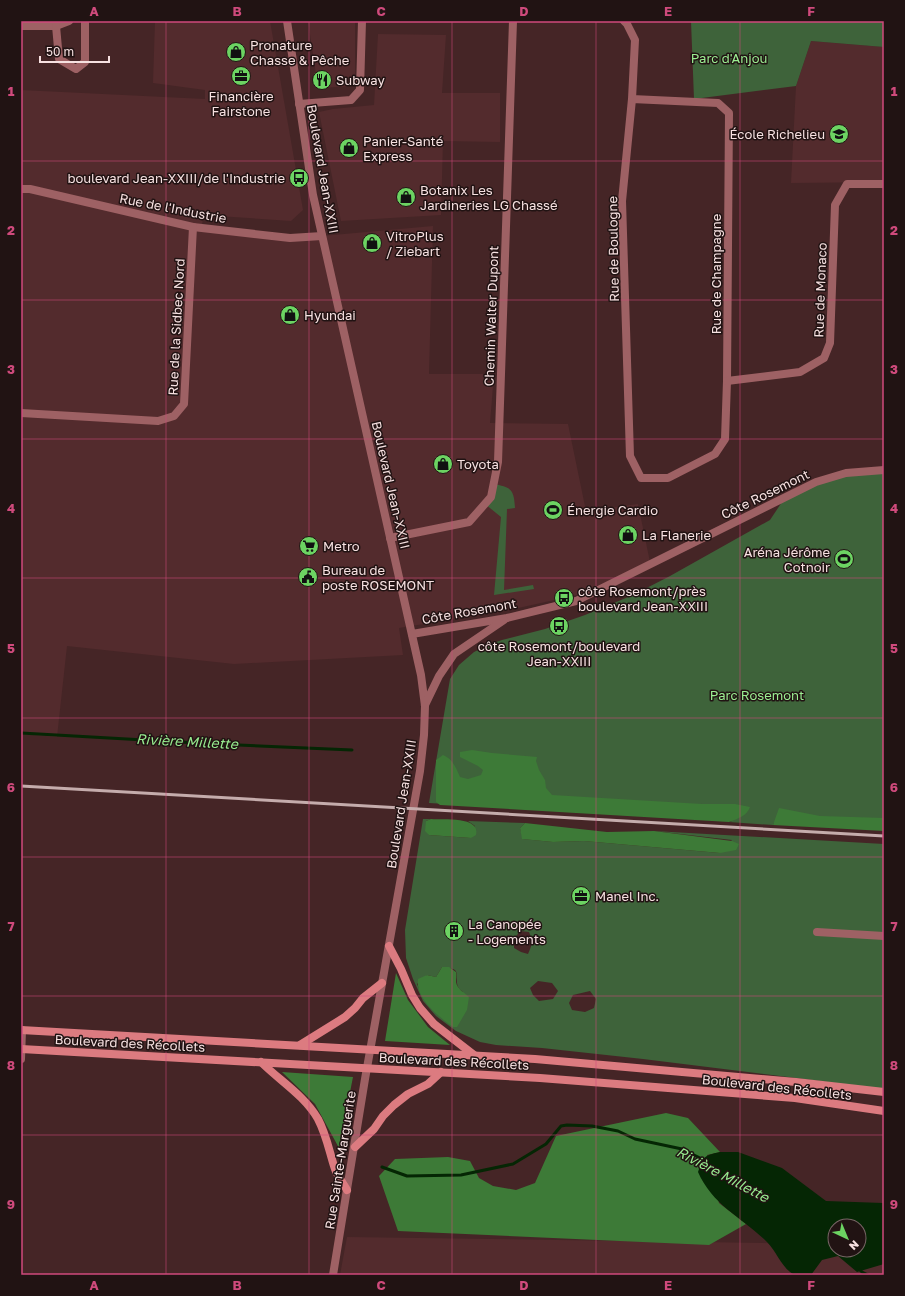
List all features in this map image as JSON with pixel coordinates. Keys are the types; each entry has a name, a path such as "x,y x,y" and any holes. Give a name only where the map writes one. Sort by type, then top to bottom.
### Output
{"main road":[{"path":"388,946 401,969 412,995 423,1012 434,1024 474,1055"},
{"path":"300,1045 345,1017 363,998 382,983"},
{"name":"Boulevard des Récollets","path":"22,1030 535,1059 788,1081 884,1092"},
{"name":"Boulevard des Récollets","path":"21,1049 540,1078 795,1098 884,1111"},
{"path":"261,1062 276,1077 298,1094 312,1110 326,1136 334,1167 348,1190"},
{"path":"355,1147 374,1129 383,1116 394,1105 408,1094 428,1084 442,1072"}],"street":[{"path":"21,26 56,26 69,21"},
{"path":"56,26 59,59 76,69 85,62 85,21"},
{"name":"Boulevard Jean-XXIII","path":"287,21 313,195 421,675 424,706 424,735 420,771 388,946 371,1050"},
{"path":"299,104 351,100 360,90 362,21"},
{"name":"Chemin Walter Dupont","path":"390,538 469,522 491,497 498,458 513,21"},
{"name":"Rue de Boulogne","path":"624,21 635,40 632,99 622,201 630,456 640,478"},
{"name":"Rue de Champagne","path":"632,99 718,103 729,113 727,381 725,439 715,454 668,478 640,478"},
{"name":"Rue de Monaco","path":"727,381 800,372 824,358 830,344 835,205 848,184 884,184"},
{"name":"Rue de l'Industrie","path":"21,189 193,227 290,238 322,236"},
{"name":"Rue de la Sidbec Nord","path":"21,412 158,421 174,416 184,404 193,227"},
{"name":"Côte Rosemont","path":"412,634 507,618 576,601 816,482 846,473 884,470"},
{"path":"424,706 439,676 454,654 507,618"},
{"path":"817,932 884,936"},
{"path":"21,1059 22,1030"},
{"name":"Rue Sainte-Marguerite","path":"333,1275 371,1050"}],"shaded area":[{"path":"155,21 270,21 303,210 291,221 203,215 202,229 322,236 433,226 429,374 494,374 490,423 568,424 586,511 638,504 650,562 577,595 505,611 399,628 403,655 234,664 67,646 57,737 21,734 21,90 205,99 205,90 153,83"},
{"path":"308,21 355,21 355,86 318,88"},
{"path":"378,34 446,35 442,93 500,93 500,142 443,141 441,215 341,221 319,112 333,109 374,105"},
{"name":"École Richelieu","path":"811,41 884,47 884,182 791,183 796,86"},
{"path":"347,1237 827,1244 827,1258 867,1258 867,1248 884,1245 884,1275 340,1275"}],"green space":[{"name":"Parc d'Anjou","path":"691,21 884,21 884,47 811,41 796,86 694,99"},
{"name":"Parc Rosemont","path":"884,469 884,829 774,823 773,825 729,822 732,821 429,803 450,679 459,665 474,652 502,640 545,629 585,615 633,595 770,520 784,499 815,484 846,475"},
{"path":"493,484 504,486 511,490 515,502 515,508 507,509 504,590 533,585 534,589 494,595 501,517 485,504"},
{"path":"472,750 537,757 536,761 545,780 546,788 552,795 702,804 735,804 750,807 747,813 729,822 440,805 436,802 436,760 443,755 454,764 460,777 468,779 481,775 483,770 460,757 460,752"},
{"path":"779,808 820,816 884,818 884,831 773,825"},
{"path":"423,819 431,819 426,821 429,835 471,838 475,826 468,821 525,823 520,828 523,839 553,842 584,841 720,853 732,840 654,831 884,844 884,1089 643,1059 542,1048 496,1045 480,1042 456,1031 436,1016 423,1001 413,979 406,958 405,930","holes":["520,931 529,932 532,943 528,954 514,948 514,939","442,967 453,969 457,973 459,989 463,992 426,1001 417,984 427,975 436,977","538,981 552,983 558,991 553,999 539,1001 533,995 530,988","590,991 596,999 594,1008 585,1012 572,1010 569,1003 573,995"]},
{"path":"431,819 452,819 467,822 473,825 476,829 476,835 471,838 429,835 425,831 426,821"},
{"path":"525,823 607,832 654,831 732,841 739,844 736,850 720,853 584,841 553,842 522,839 520,828"},
{"path":"442,967 449,967 456,972 456,982 459,989 469,997 467,1010 457,1027 453,1027 447,1023 429,1006 420,993 418,986 418,979 427,975 436,977"},
{"path":"396,973 408,1000 428,1027 450,1045 385,1041"},
{"path":"282,1072 353,1077 339,1148 315,1104"},
{"path":"666,1113 688,1118 720,1152 707,1155 719,1203 746,1224 709,1245 398,1231 379,1176 395,1159 448,1157 470,1161 479,1178 493,1186 516,1190 535,1183 556,1136"}],"water":[{"path":"720,1152 738,1152 782,1168 826,1201 883,1203 884,1264 857,1272 840,1258 867,1258 867,1218 827,1218 827,1258 830,1258 822,1260 811,1275 795,1275 790,1272 783,1265 767,1242 720,1202 704,1184 698,1172 703,1160 707,1156"}],"waterway":[{"name":"Rivière Millette","path":"21,733 352,750"},
{"name":"Rivière Millette","path":"382,1167 407,1176 461,1175 513,1164 546,1144 561,1126 567,1125 592,1126 618,1131 635,1139 682,1149 706,1161"},
{"name":"Rivière Millette","path":"860,1270 868,1275"}],"railway":[{"path":"21,786 884,836"}],"place":[{"name":"Pronature Chasse & Pêche","path":"236,52"},
{"name":"Financière Fairstone","path":"241,76"},
{"name":"Subway","path":"322,80"},
{"name":"École Richelieu","path":"839,134"},
{"name":"Panier-Santé Express","path":"349,148"},
{"name":"boulevard Jean-XXIII/de l'Industrie","path":"299,178"},
{"name":"Botanix Les Jardineries LG Chassé","path":"406,197"},
{"name":"VitroPlus / Ziebart","path":"372,243"},
{"name":"Hyundai","path":"290,315"},
{"name":"Toyota","path":"443,464"},
{"name":"Énergie Cardio","path":"553,510"},
{"name":"La Flanerie","path":"628,535"},
{"name":"Metro","path":"309,546"},
{"name":"Aréna Jérôme Cotnoir","path":"844,559"},
{"name":"Bureau de poste ROSEMONT","path":"308,577"},
{"name":"côte Rosemont/près boulevard Jean-XXIII","path":"564,598"},
{"name":"côte Rosemont/boulevard Jean-XXIII","path":"559,626"},
{"name":"Manel Inc.","path":"581,896"},
{"name":"La Canopée - Logements","path":"454,931"}]}
